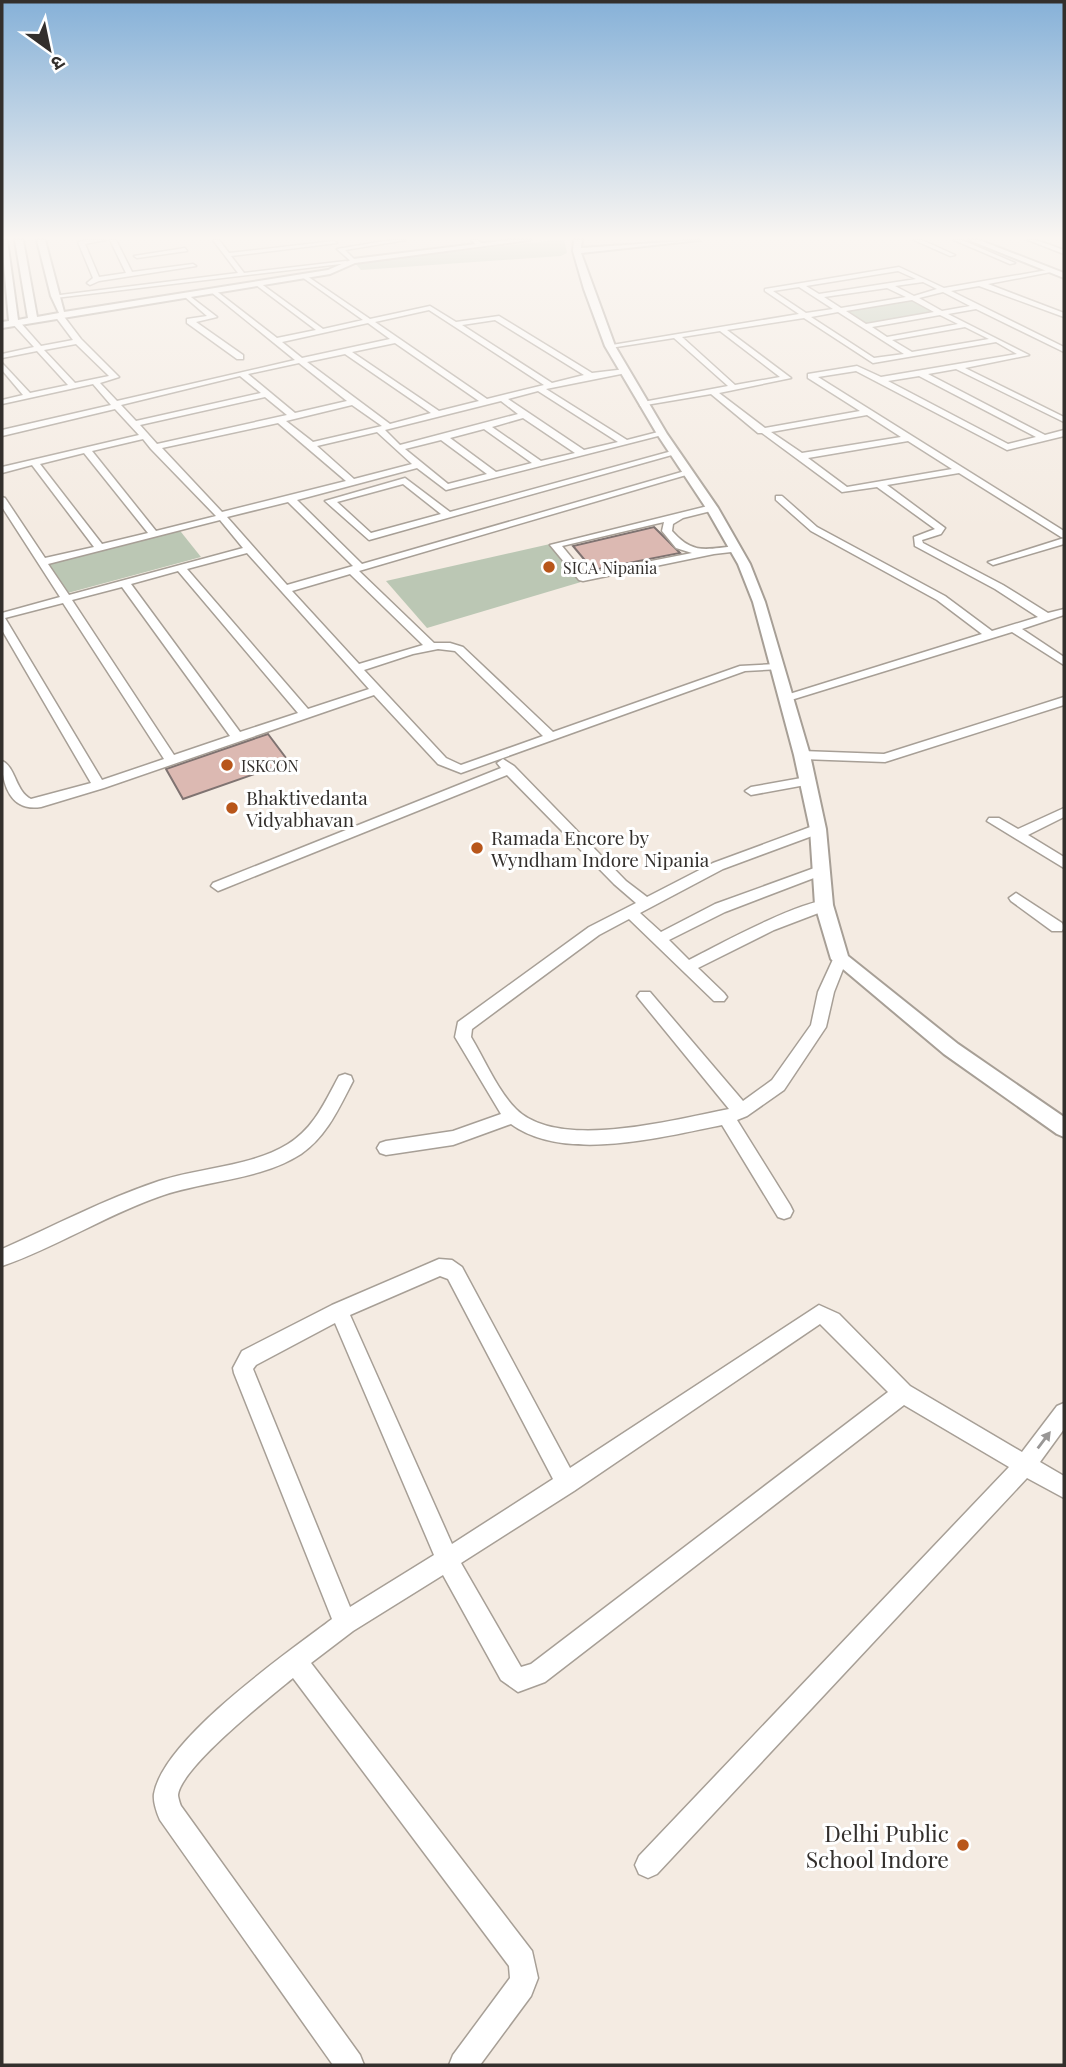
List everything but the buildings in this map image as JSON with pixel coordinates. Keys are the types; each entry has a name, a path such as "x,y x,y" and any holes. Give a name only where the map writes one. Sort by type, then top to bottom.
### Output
{"street":[{"path":"27,336 74,387"},
{"path":"2,402 96,383 115,376 75,336"},
{"path":"211,336 240,357"},
{"path":"269,336 384,428 397,448 446,487 662,434"},
{"path":"275,341 296,336"},
{"path":"392,336 485,402"},
{"path":"475,336 551,385"},
{"path":"526,336 591,376"},
{"path":"605,336 643,404 736,549 759,602 802,755 818,830 824,905 840,959 951,1049 1064,1128"},
{"path":"610,346 673,336"},
{"path":"677,336 733,387"},
{"path":"732,336 787,378"},
{"path":"643,404 710,390 877,364 834,336"},
{"path":"882,336 911,355"},
{"path":"886,339 901,336"},
{"path":"880,380 1025,355 990,336"},
{"path":"1036,336 1064,350"},
{"path":"2,433 242,373 397,340"},
{"path":"873,361 997,340"},
{"path":"2,356 78,341"},
{"path":"346,351 438,414"},
{"path":"2,365 28,396"},
{"path":"958,367 1064,420"},
{"path":"858,368 1007,447 1064,433"},
{"path":"311,445 551,385 623,371"},
{"path":"242,373 293,416"},
{"path":"920,373 1044,438"},
{"path":"811,376 959,470 1059,526 1064,535"},
{"path":"96,383 221,516 376,690 442,761 451,766 461,769 550,735 744,668 776,667"},
{"path":"539,388 624,443"},
{"path":"710,390 761,431 802,456 845,489 959,470"},
{"path":"132,424 267,394"},
{"path":"502,398 582,453"},
{"path":"154,447 353,402"},
{"path":"761,431 867,412"},
{"path":"2,443 81,424 87,420 85,414"},
{"path":"397,448 524,415"},
{"path":"280,420 351,481"},
{"path":"485,426 539,464"},
{"path":"2,470 144,436"},
{"path":"443,437 494,475"},
{"path":"802,456 908,438"},
{"path":"86,450 154,534"},
{"path":"448,515 405,481 330,501 369,537 675,453"},
{"path":"34,462 100,548"},
{"path":"42,562 418,465"},
{"path":"286,589 688,473"},
{"path":"879,484 940,528 938,532 917,539 918,544 999,587 1048,618"},
{"path":"779,498 814,529 941,597 991,635"},
{"path":"290,499 431,647"},
{"path":"2,500 68,597 172,760"},
{"path":"712,508 555,545 583,578 707,552 736,549"},
{"path":"681,514 668,523 667,531 680,546 707,552"},
{"path":"993,562 1064,541"},
{"path":"99,785 2,618 68,597 249,549"},
{"path":"180,567 306,714"},
{"path":"124,582 238,738"},
{"path":"787,698 1064,612"},
{"path":"1014,628 1064,662"},
{"path":"357,669 431,647 456,646 550,735"},
{"path":"2,765 18,799 36,804 376,690"},
{"path":"802,755 885,758 1064,701"},
{"path":"496,757 645,903"},
{"path":"218,887 510,769"},
{"path":"751,791 807,780"},
{"path":"1017,835 1064,812"},
{"path":"994,821 1064,863"},
{"path":"818,830 718,866 594,931 464,1026 463,1037 512,1116 530,1129 566,1136 620,1136 733,1114 778,1086 802,1052 818,1027 826,992 840,959"},
{"path":"659,939 720,908 822,870"},
{"path":"1016,898 1062,928"},
{"path":"687,967 769,926 824,905"},
{"path":"630,912 719,996"},
{"path":"645,996 733,1114 785,1210"},
{"path":"2,1258 155,1189 281,1156 308,1139 325,1119 345,1081"},
{"path":"386,1148 453,1138 512,1116"},
{"path":"345,1623 243,1368 248,1358 339,1311 439,1267 452,1269 567,1484"},
{"path":"339,1311 448,1561 509,1672 518,1680 528,1679 903,1393"},
{"path":"350,2065 169,1811 166,1795 201,1741 295,1661 345,1623 448,1561 567,1484 819,1314 832,1320 903,1393 1064,1488"},
{"path":"648,1865 1024,1466 1064,1413"},
{"path":"295,1661 522,1961 524,1978 521,1986 463,2065"}],"green space":[{"path":"177,527 201,557 64,594 41,562"},
{"path":"550,544 581,582 427,628 386,581"}],"place":[{"name":"SICA Nipania","path":"549,567"},
{"name":"ISKCON","path":"227,765"},
{"name":"Bhaktivedanta Vidyabhavan","path":"232,808"},
{"name":"Ramada Encore by Wyndham Indore Nipania","path":"477,848"},
{"name":"Delhi Public School Indore","path":"963,1845"}]}
